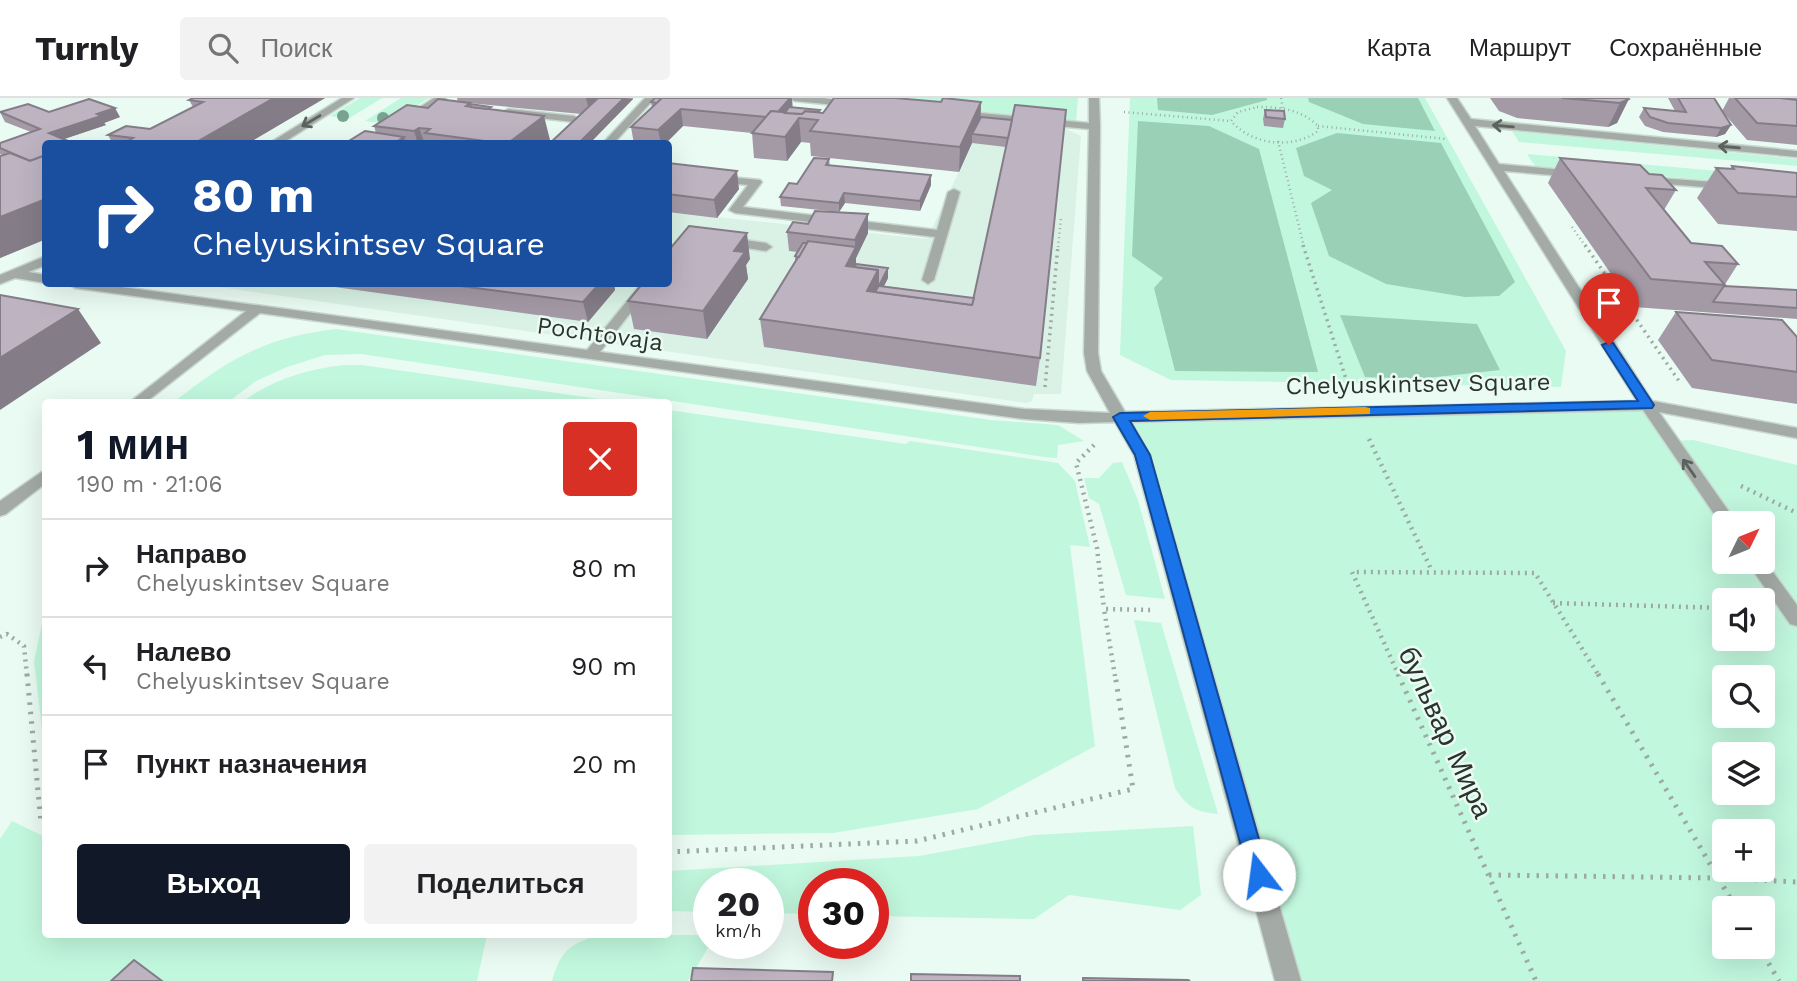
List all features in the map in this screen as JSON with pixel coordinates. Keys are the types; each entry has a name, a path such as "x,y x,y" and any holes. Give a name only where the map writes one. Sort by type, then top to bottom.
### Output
{"street":[{"path":"280,140 349,98"},
{"path":"611,140 650,98"},
{"path":"795,98 864,105"},
{"path":"1094,98 1091,353 1094,372 1142,455 1288,981"},
{"path":"1452,98 1647,405 1721,511"},
{"path":"375,140 440,102"},
{"path":"495,110 574,119"},
{"path":"946,113 1095,127"},
{"path":"1467,122 1797,154"},
{"path":"1494,167 1587,175"},
{"path":"672,174 756,182 735,210 942,234"},
{"path":"1628,178 1745,188"},
{"path":"928,280 954,192"},
{"path":"712,239 766,247"},
{"path":"6,277 42,262"},
{"path":"6,277 42,279"},
{"path":"590,355 645,287"},
{"name":"Pochtovaja","path":"136,288 256,310 1024,414 1120,417"},
{"path":"141,399 256,310"},
{"name":"Chelyuskintsev Square","path":"1120,417 1647,405 1797,433"},
{"path":"0,510 42,477"},
{"path":"1764,574 1797,620"}],"path":[{"path":"1281,98 1283,109"},
{"path":"1231,121 1238,112 1247,109 1283,109 1306,116 1318,126 1448,139"},
{"path":"1124,112 1231,121 1251,136 1278,141 1305,140 1314,136 1318,126"},
{"path":"1278,141 1296,223 1346,379"},
{"path":"1044,392 1061,214"},
{"path":"1571,226 1683,388"},
{"path":"672,852 917,841 1133,789 1097,548 1076,463 1097,443 1086,438"},
{"path":"1369,438 1432,571"},
{"name":"бульвар Мира","path":"1536,981 1352,572 1535,573 1712,868"},
{"path":"1553,603 1712,608"},
{"path":"1104,609 1187,611"},
{"path":"0,637 7,634 24,646 42,823"},
{"path":"1489,874 1712,878"},
{"path":"1775,881 1797,882"},
{"path":"1766,959 1779,981"}],"shaded area":[{"path":"983,121 1066,129 1081,136 1061,394 1034,394 1032,401 1027,403 219,287 672,287 672,212 927,239"}],"green space":[{"path":"360,98 382,98 348,119 330,116"},
{"path":"401,98 429,98 388,124 365,121"},
{"path":"841,98 1078,98 1076,121"},
{"path":"1130,98 1425,98 1566,351 1561,387 1171,380 1120,355"},
{"path":"1157,98 1267,100 1212,115 1158,110"},
{"path":"1308,98 1418,98 1435,131 1363,124 1309,102"},
{"path":"1138,121 1209,126 1259,149 1318,372 1175,371 1154,288 1163,278 1132,256"},
{"path":"1512,131 1797,159 1797,166 1519,142"},
{"path":"1337,133 1441,143 1515,282 1499,296 1465,297 1386,284 1329,256 1311,203 1332,190 1304,176 1296,148"},
{"path":"1527,154 1797,178 1797,187 1535,166"},
{"path":"1340,315 1477,324 1500,370 1418,379 1365,377"},
{"path":"336,329 991,420 1058,425 1084,441 1058,445 1057,458 1044,457 361,354 325,355 287,367 256,381 232,399 178,399 249,352 311,333"},
{"path":"362,365 599,399 246,399 290,377 317,369"},
{"path":"1647,405 1670,441 1693,440 1797,465 1797,981 1288,981 1142,455 1120,417"},
{"path":"672,410 1058,463 1075,481 1090,547 1070,545 1095,746 978,809 833,833 672,835"},
{"path":"1122,462 1138,500 1165,599 1126,595 1099,504 1089,498 1084,478 1099,478 1113,463"},
{"path":"1134,620 1161,623 1218,814 1193,807 1175,788"},
{"path":"42,624 42,729 34,661"},
{"path":"12,821 42,836 42,938 486,938 477,981 0,981 0,839"},
{"path":"1193,826 1201,895 1180,910 1069,895 1034,919 889,916 889,868 798,868 798,914 784,913 784,868 719,868 919,856 1034,835"},
{"path":"693,870 693,912 672,911 672,871"},
{"path":"672,935 693,935 693,959 701,959 688,981 552,981 562,956 572,946 590,938 672,938"}],"building":[{"path":"274,98 200,140 130,140 133,138 108,135 126,126 150,129 203,102 189,100"},
{"path":"598,98 624,98 582,140 553,140"},
{"path":"655,98 662,98 657,103 651,102"},
{"path":"662,98 790,98 778,112 771,111 766,117 681,109 658,130 631,127"},
{"path":"834,98 895,98 941,102 943,98 981,102 960,147 810,131 818,120 799,118 785,137 752,133 771,111 823,113"},
{"path":"1562,98 1628,98 1629,99 1620,103"},
{"path":"1678,98 1714,98 1731,125 1721,128 1668,123 1650,117 1644,108 1686,112"},
{"path":"1735,98 1797,100 1797,126 1757,123"},
{"path":"89,99 115,108 97,114 101,116 49,133 66,140 42,140 42,156 30,161 0,148 0,143 40,129 0,112 28,104 49,112"},
{"path":"438,99 470,103 466,106 544,116 512,140 477,140 425,133 430,129 419,128 414,131 374,126 407,105 428,108"},
{"path":"470,104 491,107 471,107"},
{"path":"1015,105 1066,110 1040,358 760,319 808,241 856,247 846,266 878,270 867,291 972,305"},
{"path":"789,107 820,110 805,111 802,114 785,113"},
{"path":"1265,110 1284,111 1285,119 1266,117"},
{"path":"981,117 1012,120 1008,138 972,134"},
{"path":"365,131 404,137 399,140 350,140"},
{"path":"10,153 30,161 42,156 42,201 0,217 0,156"},
{"path":"814,158 829,159 826,165 931,175 920,201 844,193 839,203 780,197 789,183 797,184"},
{"path":"1560,158 1640,165 1649,174 1662,175 1676,190 1646,188 1691,243 1722,246 1738,264 1705,262 1725,285 1651,279"},
{"path":"672,163 737,171 714,200 672,195"},
{"path":"1732,166 1797,173 1797,197 1738,193 1716,168 1734,169"},
{"path":"815,211 868,214 855,240 787,232 793,222 808,224"},
{"path":"689,226 747,233 734,251 745,252 703,311 628,301 640,287 672,287 672,246"},
{"path":"803,243 807,243 799,257 795,256"},
{"path":"856,264 888,268 879,286 974,298 972,305 875,292 878,287 878,270 855,267"},
{"path":"1724,286 1797,290 1797,308 1713,302"},
{"path":"468,287 596,287 583,302"},
{"path":"0,295 78,309 0,358"},
{"path":"1676,312 1782,320 1797,337 1797,372 1712,360"},
{"path":"134,960 162,981 111,981"},
{"path":"693,968 833,972 832,981 691,981"},
{"path":"911,974 1020,976 1020,981 911,981"},
{"path":"1083,978 1188,980 1190,981 1083,981"}],"slow traffic":[{"path":"1150,416 1365,411"}],"route":[{"path":"1259,875 1142,455 1120,417 1647,405 1609,345"}]}
